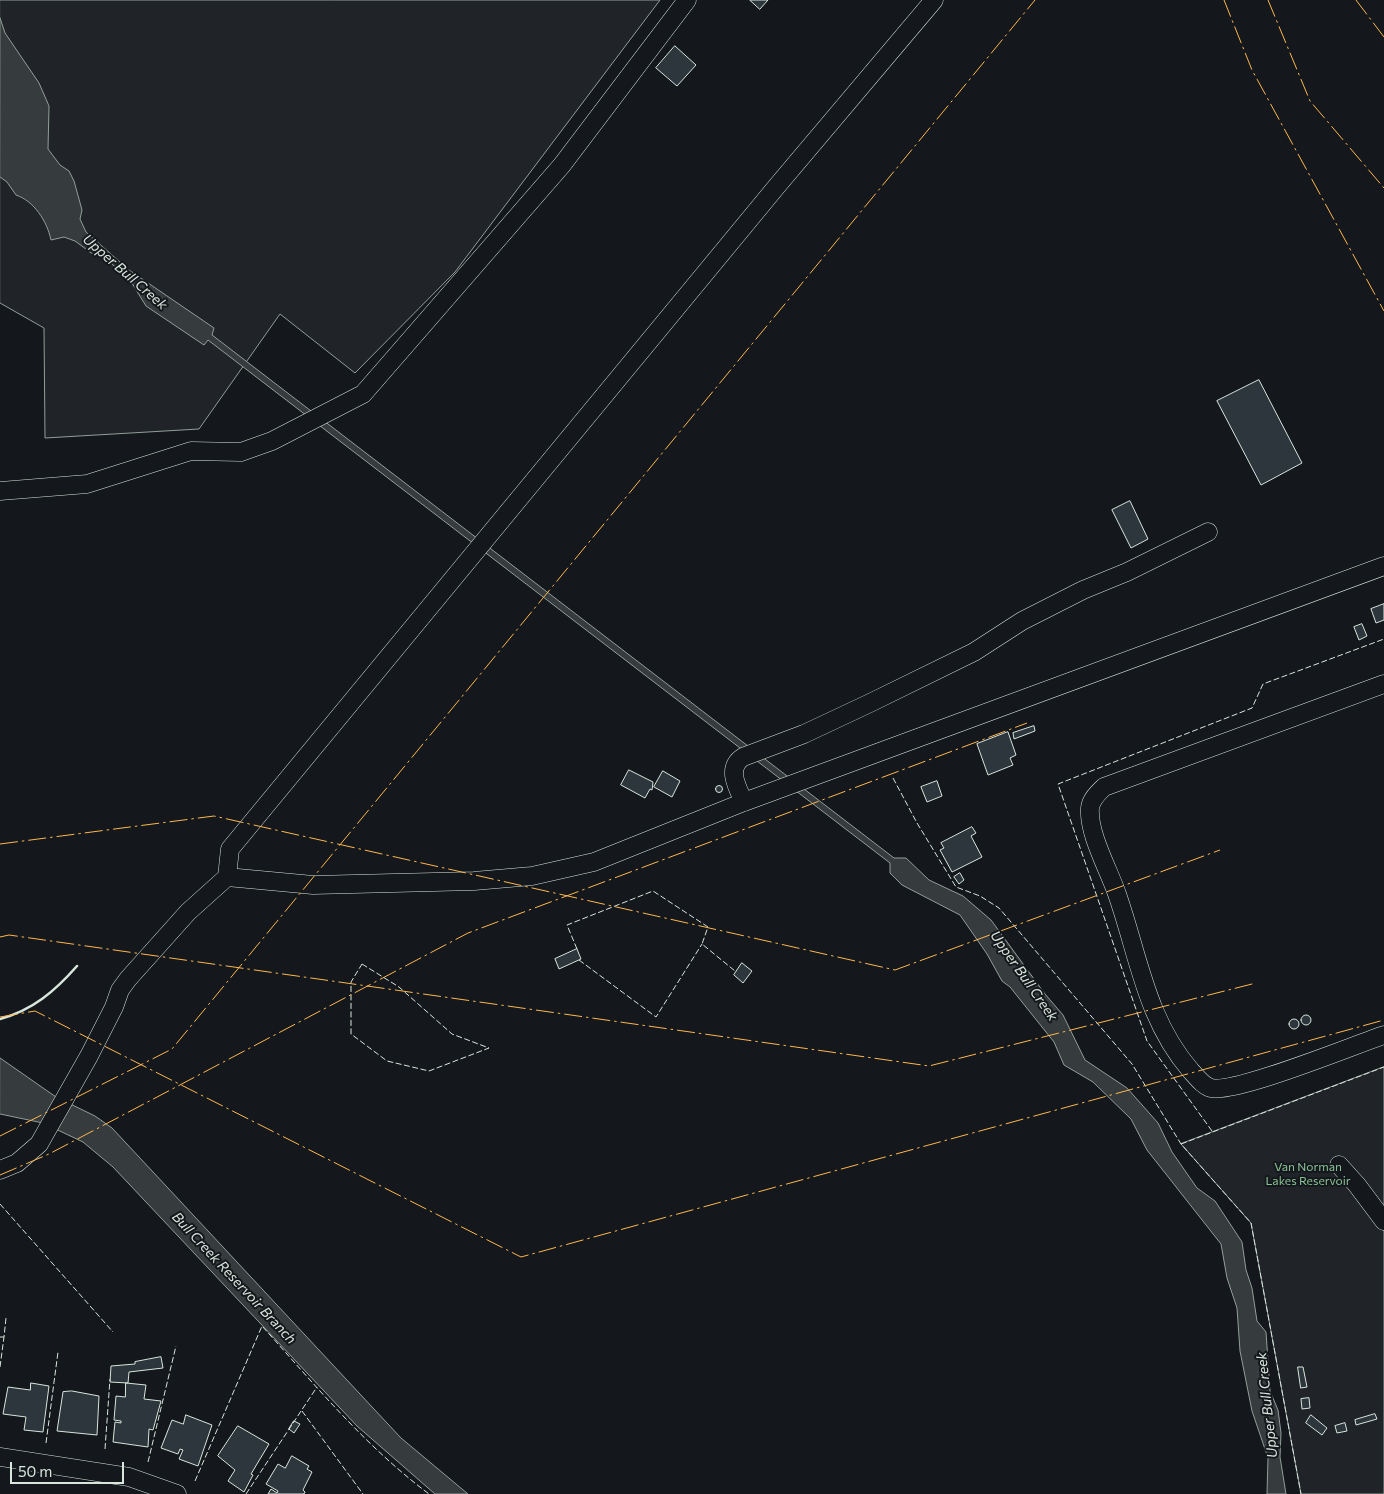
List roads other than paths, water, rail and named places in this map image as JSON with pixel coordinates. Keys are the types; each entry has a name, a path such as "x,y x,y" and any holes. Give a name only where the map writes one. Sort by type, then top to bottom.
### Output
{"street":[{"path":"0,491 87,484 191,451 241,452 272,441 364,394 562,165 687,0"},
{"path":"0,1170 17,1163 39,1144 66,1093 89,1056 114,1007 120,990 188,912 227,877 230,849 777,186 934,0"},
{"path":"744,802 733,770 735,762 743,757 804,734 870,704 974,652 1022,621 1208,532"},
{"path":"227,877 313,885 474,880 532,876 594,862 744,802 1384,566"},
{"path":"1384,684 1104,787 1094,797 1090,807 1092,826 1118,896 1136,960 1152,1004 1174,1051 1199,1080 1210,1088 1224,1088 1253,1082 1384,1035"},
{"path":"1339,1165 1357,1185 1384,1222"},
{"path":"0,1457 129,1477 177,1494"}],"water":[{"name":"Upper Bull Creek","path":"0,18 5,33 39,83 49,106 48,149 60,165 69,171 74,181 82,210 80,219 86,232 129,270 214,328 212,335 894,858 906,858 929,880 963,896 991,920 1045,994 1063,1015 1085,1060 1127,1088 1158,1123 1172,1152 1197,1188 1215,1201 1242,1242 1257,1321 1266,1332 1270,1391 1278,1410 1281,1433 1280,1457 1286,1494 1267,1494 1268,1458 1252,1411 1240,1351 1237,1308 1227,1278 1221,1244 1147,1150 1131,1119 1093,1082 1064,1065 1054,1042 1010,987 1002,981 987,954 960,915 902,885 890,873 890,863 208,340 204,345 146,306 130,280 105,258 94,255 75,241 64,237 51,240 39,213 23,198 16,195 7,182 0,177"},
{"name":"Bull Creek Reservoir Branch","path":"0,1058 56,1097 95,1116 112,1128 401,1438 468,1494 435,1494 357,1426 113,1167 83,1142 43,1123 0,1114"}],"park label":[{"name":"Van Norman Lakes Reservoir","path":"1308,1174"}]}
